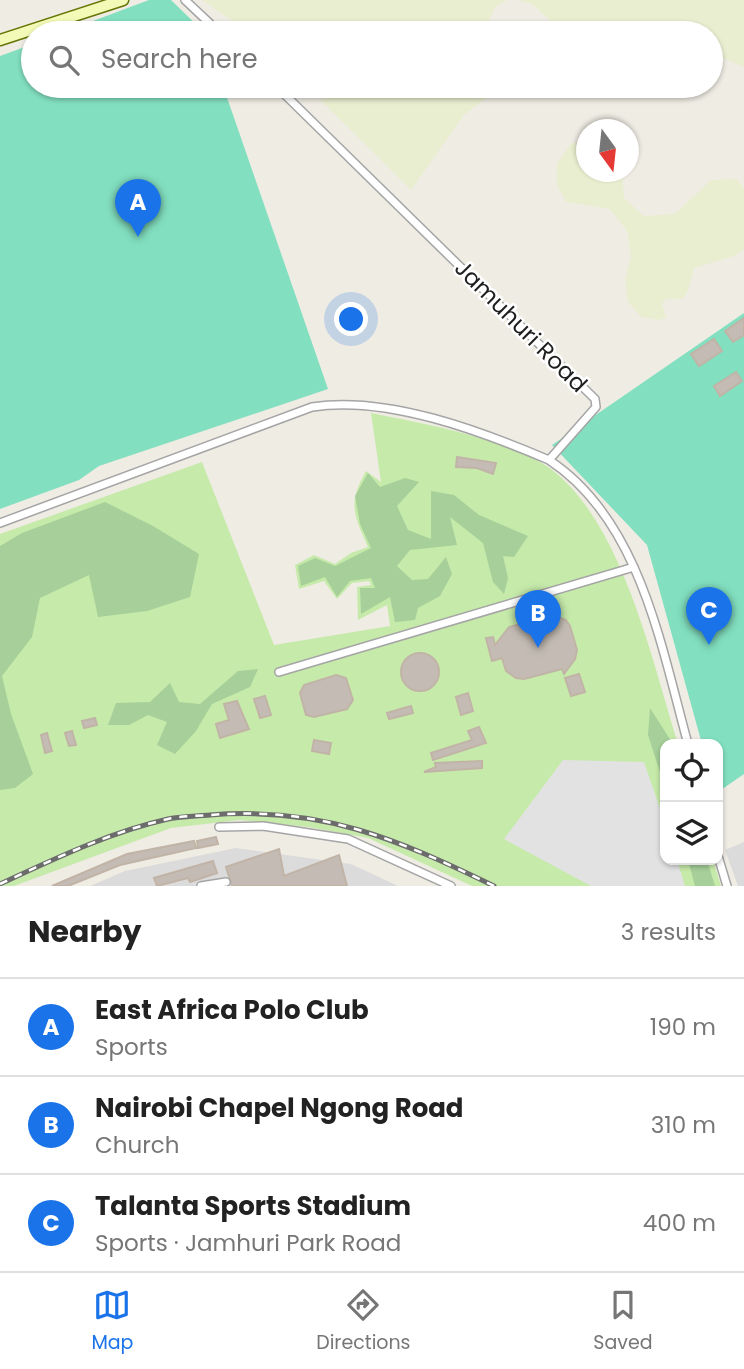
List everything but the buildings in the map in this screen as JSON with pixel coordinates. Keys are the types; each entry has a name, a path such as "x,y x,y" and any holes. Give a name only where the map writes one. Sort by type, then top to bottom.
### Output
{"street":[{"path":"58,21 122,0"},
{"path":"185,0 207,21"},
{"path":"0,40 21,33"},
{"name":"Jamuhuri Road","path":"288,98 595,400 594,410 549,460"},
{"path":"0,523 298,410 334,404 363,405 421,416 519,447 549,460 578,482 606,520 634,567 651,608 687,739"},
{"path":"279,672 634,567"},
{"path":"219,827 262,826 348,839 451,886"},
{"path":"721,865 727,886"},
{"path":"201,886 226,882"}],"shaded area":[{"path":"563,760 644,762 660,808 660,865 679,865 685,886 591,886 504,839"},
{"path":"744,842 744,886 738,886 725,850"},
{"path":"236,848 351,864 398,886 90,886 125,871"}],"green space":[{"path":"149,0 171,0 193,21 93,21"},
{"path":"202,0 507,0 495,7 489,21 232,21"},
{"path":"518,0 744,0 744,67 723,58 723,21 549,21 532,4"},
{"path":"21,48 21,98 227,98 328,389 99,466 79,480 0,509 0,56"},
{"path":"318,98 487,98 464,115 411,190"},
{"path":"576,142 576,182 623,182 624,198 644,216 675,214 711,180 736,179 744,188 744,249 734,256 694,268 688,291 682,299 666,299 662,304 666,317 660,320 641,317 628,302 625,280 631,257 627,231 610,209 566,202 557,185 557,163 571,144"},
{"path":"744,313 744,774 723,789 723,739 701,739 647,545 552,445"},
{"path":"371,413 485,439 507,447 545,465 571,488 594,518 614,553 645,632 677,739 660,739 660,865 715,865 721,886 472,886 368,838 308,827 239,820 171,828 14,886 0,886 0,534 202,462 274,645 390,626 387,605 358,620 357,587 371,585 369,581 352,583 337,599 324,581 299,589 295,565 314,555 335,564 351,553 368,547 356,517 355,501 366,471 381,482"},
{"path":"368,473 380,487 405,478 419,482 397,506 408,530 431,539 431,491 454,495 479,515 528,536 514,557 503,556 508,578 504,594 493,582 483,543 450,517 457,545 410,550 397,566 412,580 428,579 446,557 452,574 440,596 418,608 415,620 395,622 390,597 361,614 360,588 375,588 371,578 350,581 337,597 325,577 301,586 298,566 315,558 335,566 371,548 360,524 355,496"},
{"path":"105,502 153,526 199,554 190,597 147,611 98,617 89,575 40,598 32,637 2,676 11,714 33,774 15,788 0,790 0,546 22,533"},
{"path":"258,669 250,687 212,704 196,731 175,754 157,745 167,722 148,715 129,725 108,725 116,703 150,702 170,683 179,702 200,704 238,671"},
{"path":"650,708 670,739 660,739 660,772 648,735"},
{"path":"689,865 709,865 715,886 695,886"}],"railway":[{"path":"0,884 82,847 146,824 183,817 250,814 323,821 357,830 424,854 494,886"}],"place":[{"name":"East Africa Polo Club","path":"138,237"},
{"name":"Talanta Sports Stadium","path":"709,645"},
{"name":"Nairobi Chapel Ngong Road","path":"538,648"}]}
